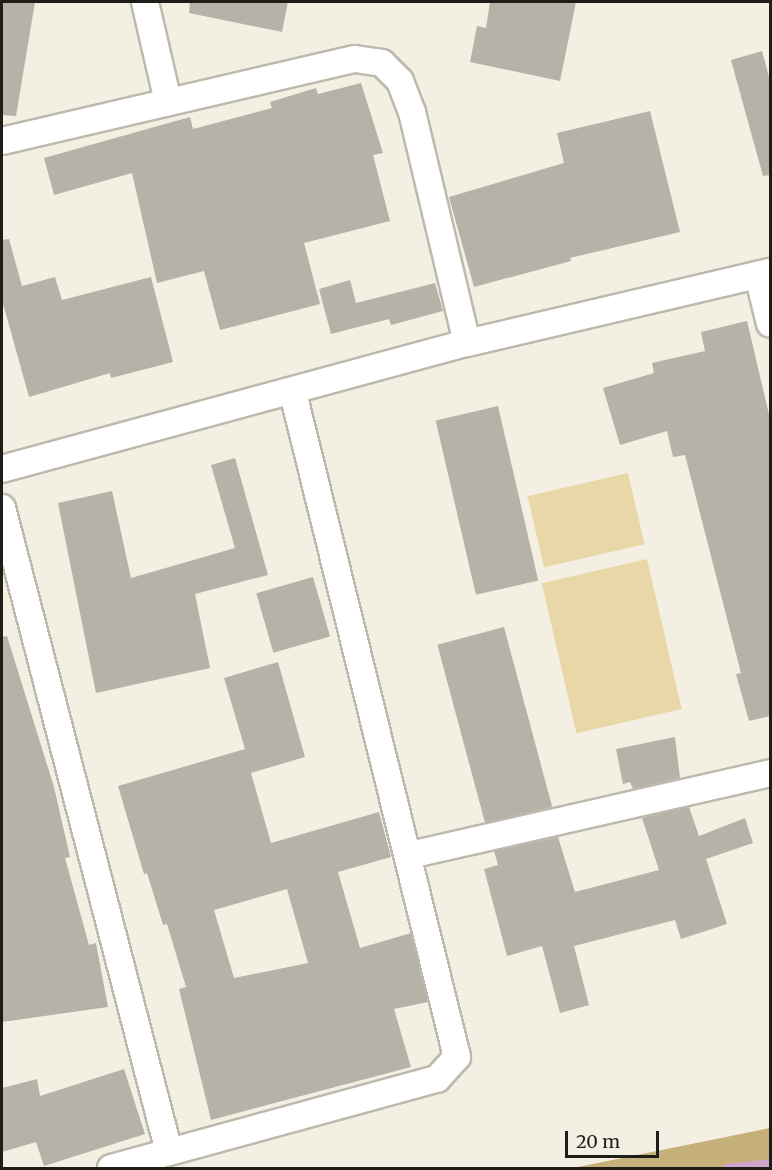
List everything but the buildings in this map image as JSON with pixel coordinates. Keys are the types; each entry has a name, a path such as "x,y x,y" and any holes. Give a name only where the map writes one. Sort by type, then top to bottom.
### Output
{"street":[{"path":"145,2 168,102"},
{"path":"2,141 355,59 382,63 400,81 412,112 467,343"},
{"path":"2,469 293,393 467,343 764,273 771,324"},
{"path":"111,1168 437,1079 457,1057 410,855 293,393"},
{"path":"2,508 169,1152"},
{"path":"410,855 771,773"}],"shaded area":[{"path":"628,473 644,544 544,567 528,496"},
{"path":"647,559 682,709 576,733 542,583"},
{"path":"770,1128 770,1168 573,1168"}],"waterway":[{"path":"727,1168 770,1163"}]}
